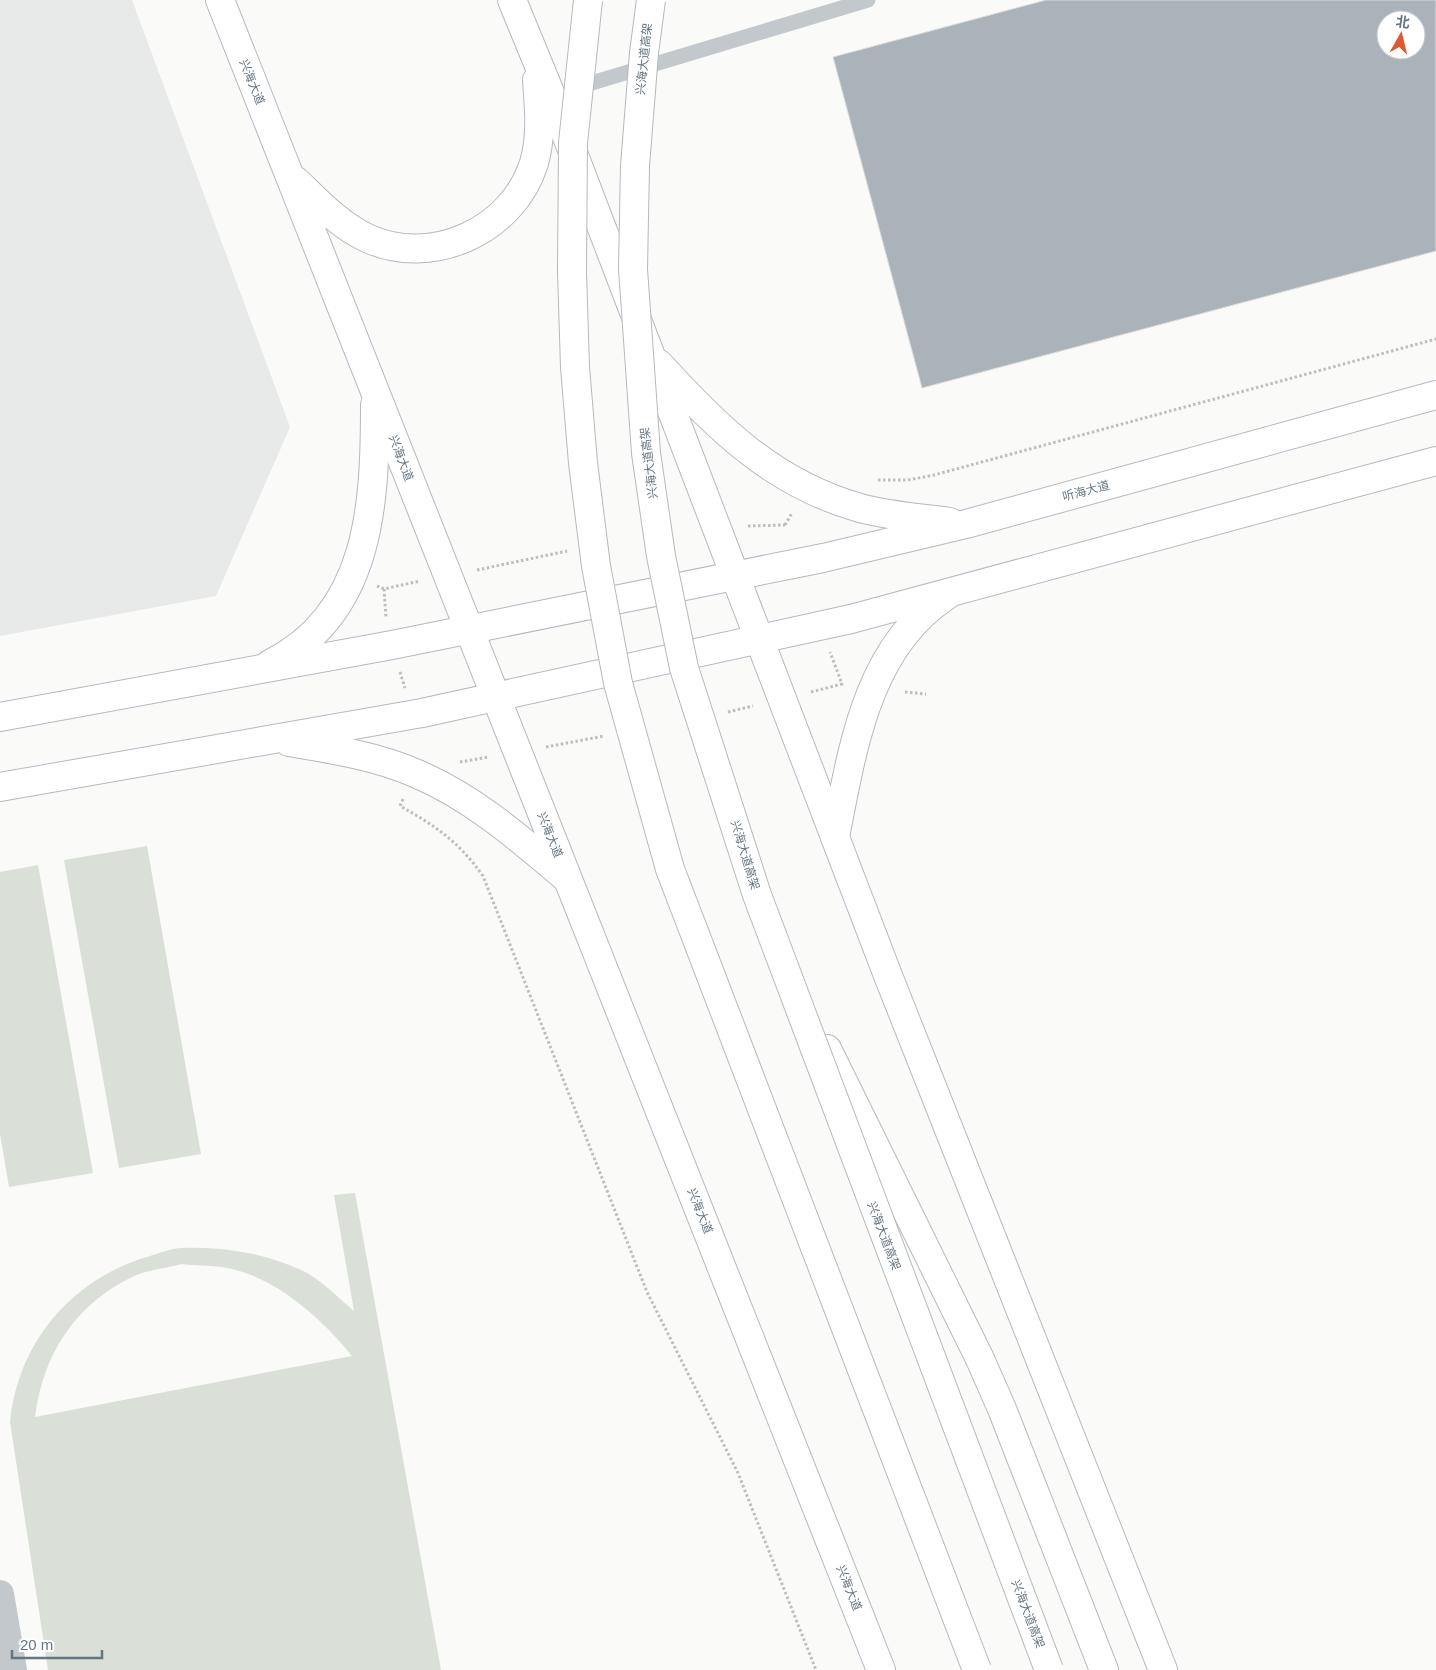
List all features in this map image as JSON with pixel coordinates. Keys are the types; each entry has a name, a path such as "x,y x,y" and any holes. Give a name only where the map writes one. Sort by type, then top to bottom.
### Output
{"main road":[{"name":"兴海大道","path":"220,0 881,1670"},
{"path":"512,0 551,95 758,640 1163,1670"},
{"path":"588,0 573,143 572,272 575,367 583,463 596,566 618,683 670,869 977,1670"},
{"name":"兴海大道高架","path":"651,0 644,53 636,157 633,269 646,453 661,556 684,668 757,895 1049,1670"},
{"path":"288,173 345,226 368,239 393,247 419,249 445,246 469,237 491,224 509,207 524,187 533,164 539,140 536,59"},
{"path":"649,353 702,412 739,445 778,472 808,488 859,508 966,524"},
{"path":"0,717 253,672 284,657 313,633 336,607 352,580 366,538 375,456 375,391"},
{"name":"听海大道","path":"253,672 734,576 966,524 1436,395"},
{"path":"0,787 412,715 852,619 959,588 1436,461"},
{"path":"835,837 852,753 876,682 894,649 929,608 959,588"},
{"path":"268,739 342,752 405,769 427,778 470,802 498,821 567,879"},
{"path":"757,895 835,1067 980,1359 1002,1409 1104,1670"}],"street":[{"path":"0,1594 13,1670"}],"lane":[{"path":"551,95 868,0"}],"path":[{"path":"868,479 908,480 934,475 1436,338"},
{"path":"400,806 429,822 450,837 467,854 483,876 647,1292 738,1473 816,1670"}],"shaded area":[{"path":"0,0 132,0 290,427 216,596 0,636"},
{"path":"147,846 201,1154 119,1168 64,860"},
{"path":"38,865 93,1173 9,1187 0,1134 0,872"},
{"path":"355,1193 441,1670 48,1670 10,1422 15,1393 24,1365 38,1340 54,1317 74,1297 97,1280 122,1266 178,1248 212,1248 243,1252 287,1264 315,1278 354,1311 334,1195","holes":["182,1264 232,1269 266,1282 299,1303 328,1329 352,1356 35,1417 39,1394 54,1352 65,1333 79,1316 95,1301 134,1276"]}],"building":[{"path":"1046,0 1436,0 1436,251 922,388 833,57"}]}
